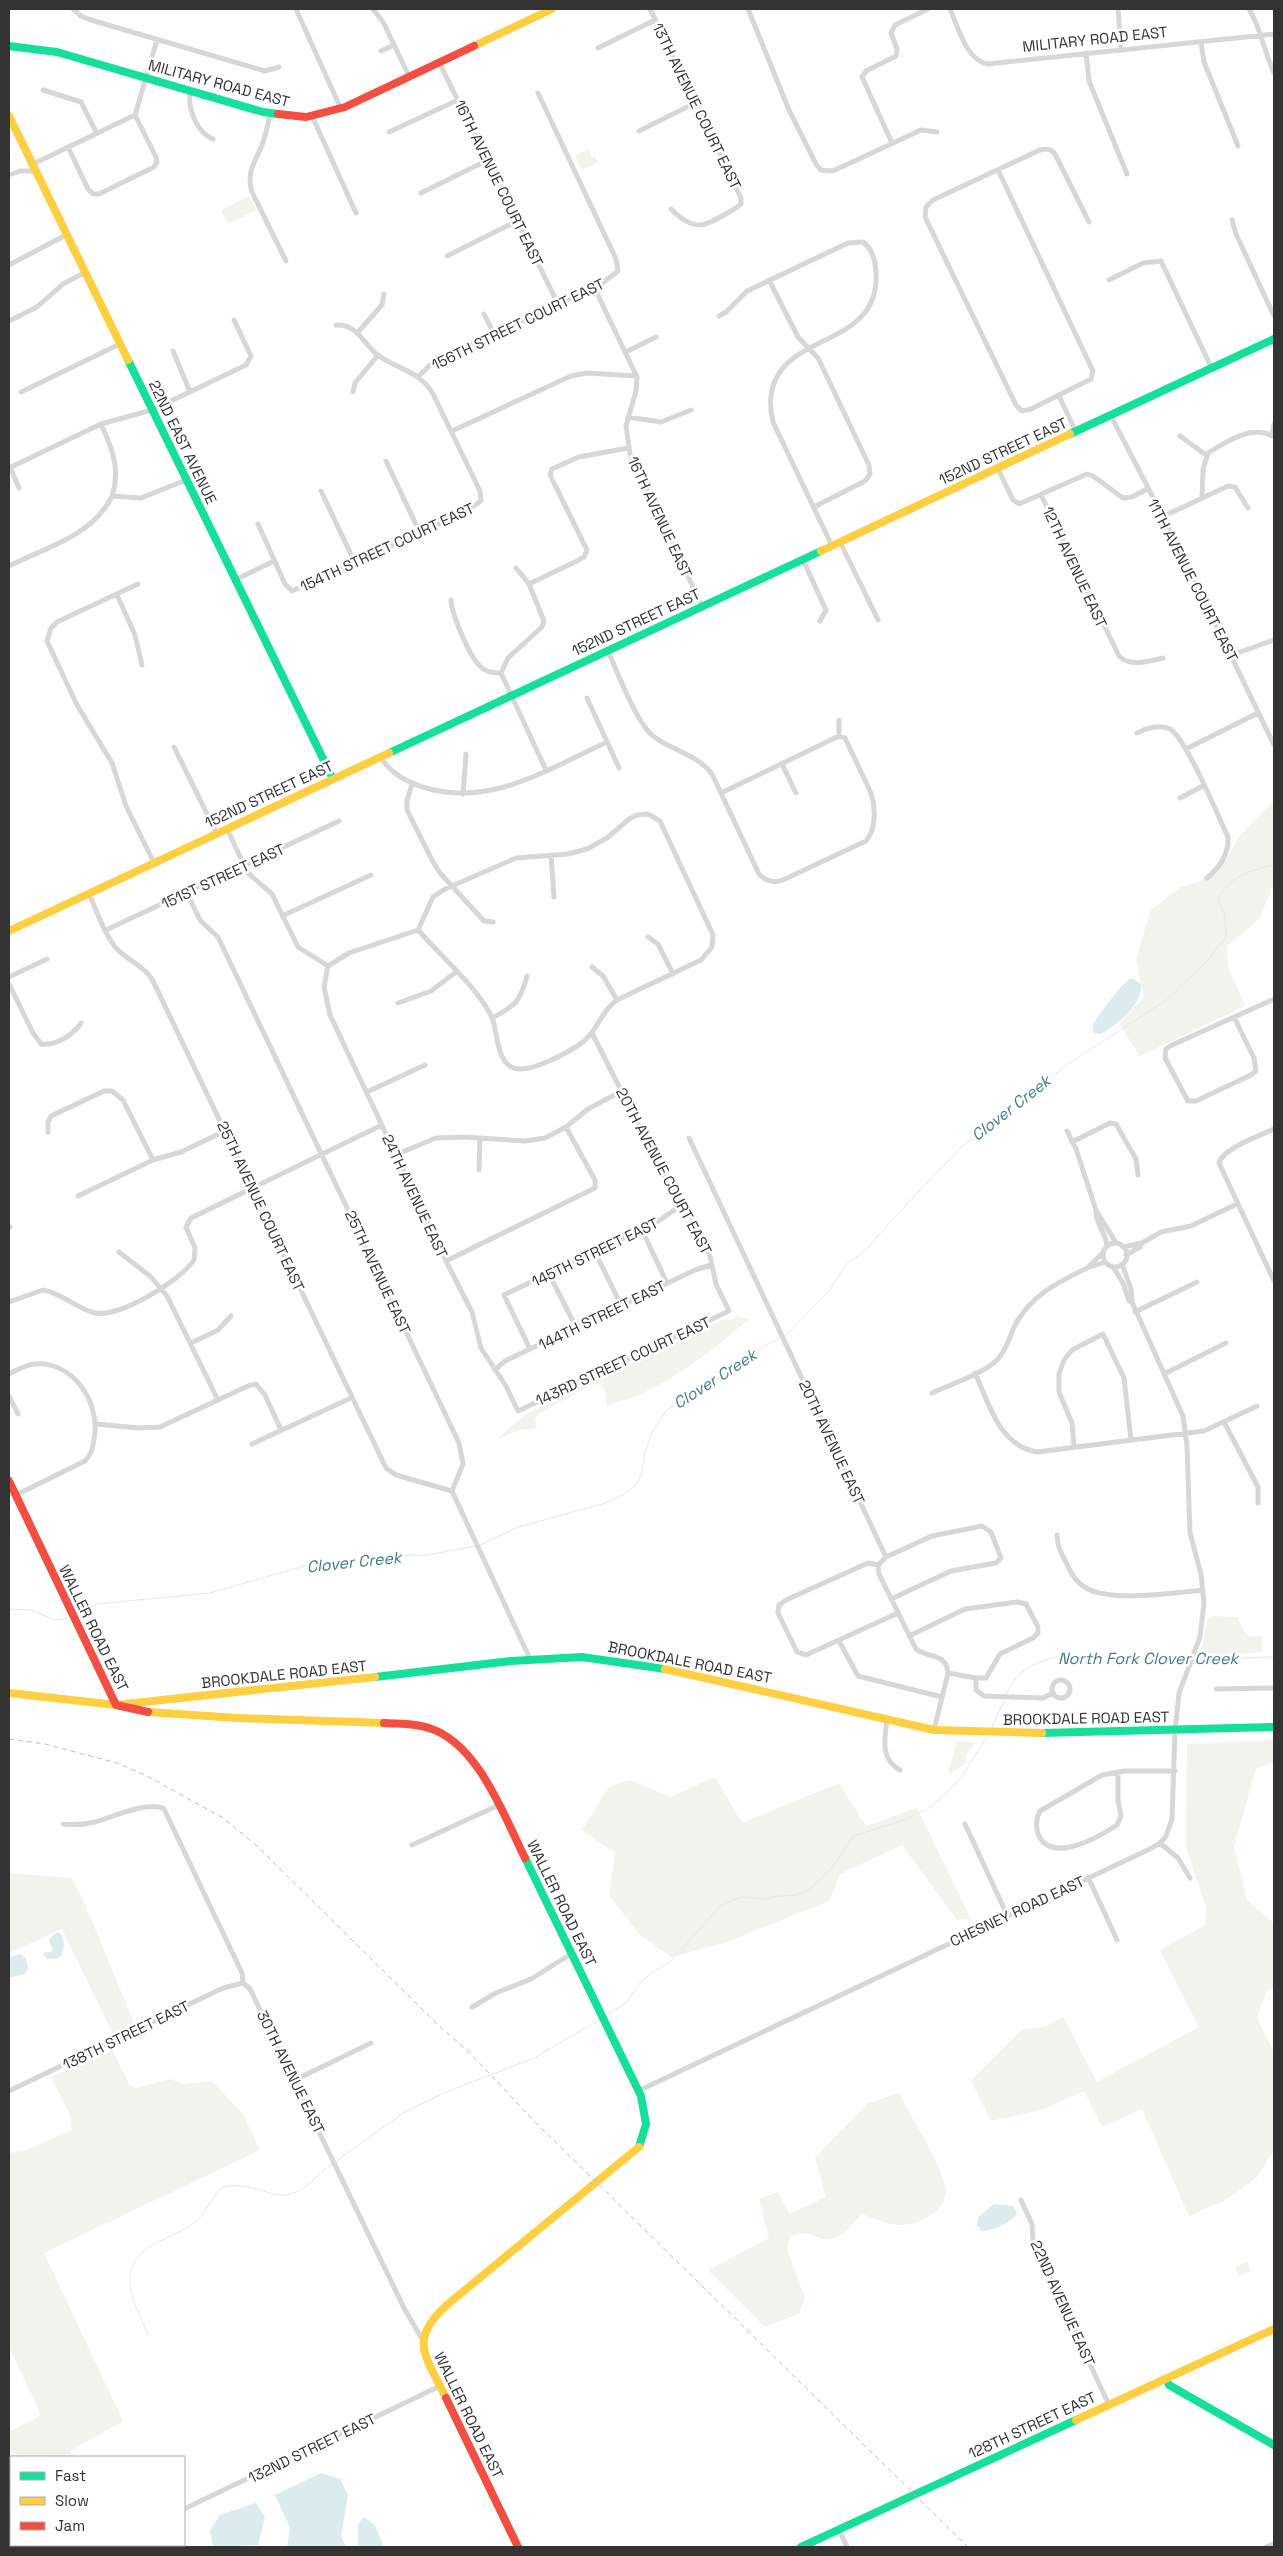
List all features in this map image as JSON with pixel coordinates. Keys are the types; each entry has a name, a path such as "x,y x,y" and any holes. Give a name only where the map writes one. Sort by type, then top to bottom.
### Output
{"street":[{"path":"73,9 85,18 157,40 265,70 279,68"},
{"path":"296,9 341,109"},
{"path":"373,9 409,76"},
{"name":"MILITARY ROAD EAST","path":"9,46 48,50 270,114 290,117 312,116 341,109 552,9"},
{"name":"13TH AVENUE COURT EAST","path":"650,9 740,194 741,204 732,211 698,226 686,223 671,209"},
{"path":"748,9 789,110 816,164 826,172 833,171 921,130 937,132"},
{"path":"892,143 863,83 863,74 896,56 897,49 891,31 895,25 928,9"},
{"name":"MILITARY ROAD EAST","path":"950,9 971,54 982,63 1274,34"},
{"path":"1118,9 1121,49"},
{"path":"1249,9 1257,22 1274,73"},
{"path":"598,48 655,20"},
{"path":"68,147 88,189 94,194 99,194 138,177 155,165 156,157 135,115 157,40"},
{"path":"1201,42 1206,67 1238,146"},
{"path":"381,51 394,45"},
{"path":"1086,52 1089,81 1127,174"},
{"name":"16TH AVENUE COURT EAST","path":"439,62 558,304"},
{"path":"43,90 81,102 96,132"},
{"path":"190,92 190,106 197,124 206,136 213,139"},
{"name":"156TH STREET COURT EAST","path":"418,376 430,365 609,280 618,271 616,259 538,93"},
{"path":"389,132 458,100"},
{"path":"639,130 695,103"},
{"path":"270,114 262,146 250,168 250,181 252,192 286,261"},
{"path":"9,176 20,170 33,168 96,132 135,115"},
{"name":"22ND EAST AVENUE","path":"9,116 84,273 333,779"},
{"path":"312,116 356,213"},
{"path":"998,170 1092,367 1093,375 1086,382 1059,396 1031,409 1021,411 925,217 925,209 933,200 1040,150 1050,149 1056,156 1089,222"},
{"path":"420,193 488,160"},
{"path":"1232,220 1236,234 1274,316"},
{"path":"446,256 517,221"},
{"path":"9,265 66,235"},
{"path":"719,316 726,312 747,291 848,243 863,242 871,250 876,270 875,287 870,304 861,318 850,328 793,357 781,370 774,384 771,401 773,422 832,546"},
{"path":"1109,280 1143,262 1161,261 1212,369"},
{"path":"9,321 36,307 63,284 84,273"},
{"path":"769,280 789,323 798,337 818,358 870,470 865,481 814,507"},
{"path":"336,325 343,324 358,332 378,355 418,376 432,391 452,431 571,376 587,373 637,376 594,287"},
{"path":"358,332 382,305 384,294"},
{"path":"484,314 494,334"},
{"path":"19,488 9,468 101,424 152,410 236,371 250,362 249,351 234,320"},
{"path":"626,352 656,336"},
{"name":"152ND STREET EAST","path":"9,931 1274,339"},
{"path":"21,392 120,344"},
{"path":"173,351 190,392"},
{"path":"353,392 355,383 378,355"},
{"name":"16TH AVENUE EAST","path":"637,376 637,386 628,417 626,437 628,448 702,606"},
{"path":"1059,396 1076,432"},
{"path":"628,417 661,422 691,410"},
{"name":"11TH AVENUE COURT EAST","path":"1111,416 1232,655 1258,713 1273,738 1274,745"},
{"path":"9,566 82,530 102,513 112,496 116,480 115,461 101,424"},
{"path":"1202,497 1202,480 1206,455 1216,448 1255,431 1273,436 1274,424"},
{"name":"154TH STREET COURT EAST","path":"274,561 286,584 292,591 463,513 481,501 480,491 452,431"},
{"path":"1180,436 1206,455"},
{"path":"530,584 584,557 587,550 550,475 554,467 579,457 628,448"},
{"path":"386,460 420,533"},
{"name":"12TH AVENUE EAST","path":"998,469 1014,502 1024,503 1041,495 1119,656 1128,662 1135,663 1163,658"},
{"path":"1041,495 1087,474 1093,476 1123,498 1132,497 1147,489"},
{"path":"112,496 141,498 186,480"},
{"path":"1162,517 1228,486 1233,486 1248,508"},
{"path":"321,491 355,563"},
{"path":"235,580 274,561 258,524"},
{"path":"840,542 878,620"},
{"path":"803,560 825,606 826,612 820,621"},
{"path":"516,568 530,584 544,624 508,658 501,674 546,770"},
{"path":"138,584 57,622 48,634 50,651 80,713 112,763 126,806 154,863"},
{"path":"117,595 135,635 142,665"},
{"path":"451,600 453,614 478,664 487,671 501,674"},
{"path":"1232,655 1274,640"},
{"path":"608,651 640,720 650,734 708,769 759,874 772,882 785,879 866,840 873,826 872,798 845,738 839,736 721,793"},
{"path":"587,698 619,768"},
{"path":"1186,749 1258,713"},
{"path":"839,720 839,736"},
{"path":"1137,733 1154,727 1166,728 1177,734 1186,749 1228,837 1229,845 1220,865 1207,878"},
{"path":"380,757 391,771 412,784 442,792 463,794 501,788 606,743"},
{"path":"174,747 217,834"},
{"path":"463,794 466,754"},
{"path":"782,764 796,793"},
{"path":"412,784 406,800 407,810 432,862 484,921 493,922"},
{"path":"1180,798 1203,786"},
{"path":"227,829 244,866 253,880 272,894 298,947 328,966 349,953 418,930 433,897 452,886 516,858 588,849 607,838 629,819 637,815 652,816 658,819 662,825 713,938 712,947 701,960 617,1000 606,1010 592,1033 575,1047 527,1070 512,1068 504,1061 492,1018 477,995 418,930"},
{"name":"151ST STREET EAST","path":"106,930 339,821"},
{"path":"550,855 554,897"},
{"path":"282,916 371,875"},
{"name":"25TH AVENUE EAST","path":"187,893 200,920 218,937 459,1443 463,1464 452,1491"},
{"name":"25TH AVENUE COURT EAST","path":"89,894 112,943 119,951 140,965 152,979 226,1131 351,1398 388,1471 452,1491"},
{"path":"648,936 658,944 673,974"},
{"path":"9,977 47,959"},
{"name":"24TH AVENUE EAST","path":"328,966 325,977 325,994 330,1015 472,1312 481,1348 506,1386 518,1411"},
{"path":"592,967 603,976 617,1000"},
{"path":"398,1003 431,991 456,972"},
{"path":"492,1018 516,1004 522,995 528,976"},
{"path":"9,984 33,1033 41,1044 50,1044 70,1035 81,1023"},
{"path":"1234,1017 1254,1058 1256,1071 1236,1083 1191,1102 1186,1099 1181,1091 1165,1058 1165,1051 1170,1046 1234,1017 1274,999"},
{"name":"20TH AVENUE COURT EAST","path":"592,1033 666,1179 683,1204 710,1256 716,1284 729,1311"},
{"path":"367,1092 425,1065"},
{"path":"48,1132 48,1122 51,1116 104,1091 115,1092 123,1100 153,1160"},
{"path":"396,1155 436,1138 533,1140 554,1134 566,1127 588,1108 622,1091"},
{"path":"1072,1142 1110,1123 1116,1124 1136,1160 1138,1175"},
{"path":"9,1302 43,1290 93,1312 105,1314 162,1289 172,1283 194,1260 195,1248 186,1230 187,1222 191,1218 382,1125"},
{"path":"446,1261 595,1188 595,1180 566,1127"},
{"path":"1274,1128 1228,1151 1221,1157 1220,1167 1272,1271 1274,1281"},
{"path":"78,1196 153,1160 182,1152 226,1131"},
{"path":"1067,1131 1096,1210 1116,1243 1124,1247 1142,1243 1161,1232 1191,1226 1237,1204"},
{"path":"479,1170 480,1138"},
{"name":"20TH AVENUE EAST","path":"690,1138 886,1557"},
{"name":"145TH STREET EAST","path":"530,1349 504,1296 642,1230 664,1218 683,1204"},
{"path":"1087,1268 1103,1253 1107,1246 1105,1236 1096,1219 1096,1210"},
{"path":"642,1230 667,1284"},
{"path":"1107,1246 1116,1243"},
{"path":"1142,1243 1140,1247 1126,1255 1122,1264 1131,1289 1135,1312 1180,1407 1186,1434 1190,1533 1203,1590 1202,1626 1179,1693 1175,1731 1172,1819 1166,1836 1160,1843 1178,1858 1190,1878"},
{"path":"1124,1247 1126,1255"},
{"path":"119,1252 162,1289 191,1343 218,1400"},
{"path":"595,1252 621,1305"},
{"path":"1103,1253 1105,1262 1113,1267 1123,1283 1129,1301 1132,1302"},
{"path":"932,1393 993,1364 1002,1354 1018,1320 1034,1300 1048,1288 1087,1268 1105,1262"},
{"path":"1113,1267 1122,1264"},
{"name":"144TH STREET EAST","path":"495,1370 505,1361 621,1305 711,1265"},
{"path":"549,1274 576,1327"},
{"path":"1135,1312 1197,1282"},
{"name":"143RD STREET COURT EAST","path":"518,1411 729,1311"},
{"path":"191,1343 218,1330 231,1316"},
{"path":"1074,1447 1072,1423 1059,1392 1059,1374 1064,1360 1072,1350 1102,1334 1124,1378 1131,1440"},
{"path":"1164,1374 1226,1343"},
{"path":"9,1374 28,1365 39,1364 71,1375 86,1392 94,1410 95,1427 92,1453 85,1462 16,1495"},
{"path":"975,1373 1001,1429 1011,1441 1023,1448 1037,1452 1204,1431 1257,1406"},
{"path":"95,1427 156,1428 256,1384 265,1395 282,1430"},
{"path":"9,1396 18,1414"},
{"path":"252,1444 351,1398"},
{"path":"1224,1422 1258,1488 1258,1503"},
{"name":"WALLER ROAD EAST","path":"9,1481 116,1705 140,1711 334,1720 430,1728 450,1739 473,1763 486,1781 499,1805 638,2091 645,2109 646,2121 645,2135 637,2151 430,2320 423,2332 422,2347 518,2547"},
{"path":"452,1491 530,1659"},
{"path":"878,1565 886,1557 941,1533 982,1526 990,1532 1001,1558 992,1564 951,1571 892,1600"},
{"path":"1057,1535 1058,1547 1073,1577 1094,1592 1140,1595 1203,1590"},
{"path":"878,1565 868,1563 779,1605 778,1613 797,1652 808,1655 898,1613"},
{"path":"878,1565 879,1574 908,1636 918,1651 945,1660 948,1673 934,1730"},
{"path":"908,1636 965,1609 1010,1602 1024,1603 1036,1622 1038,1633 1033,1638 1000,1654 986,1678 948,1673"},
{"path":"839,1640 858,1676 942,1697"},
{"name":"BROOKDALE ROAD EAST","path":"9,1693 74,1702 116,1705 530,1659 582,1657 644,1665 732,1683 887,1721 934,1730 1061,1733 1274,1727"},
{"path":"976,1678 976,1690 984,1696 1043,1698 1053,1693"},
{"path":"1216,1690 1274,1688"},
{"path":"887,1721 884,1737 886,1752 891,1764 900,1770"},
{"path":"1118,1772 1120,1822 1066,1849 1052,1848 1041,1839 1037,1827 1040,1811 1098,1776 1118,1772 1175,1771"},
{"path":"412,1845 499,1805"},
{"name":"30TH AVENUE EAST","path":"63,1824 86,1824 126,1812 160,1807 166,1812 244,1977 243,1983 250,1989 404,2308 422,2339"},
{"path":"965,1824 1007,1915"},
{"name":"CHESNEY ROAD EAST","path":"638,2091 1160,1843"},
{"path":"1088,1878 1117,1940"},
{"path":"472,2007 496,1993 531,1980 571,1954"},
{"name":"138TH STREET EAST","path":"9,2091 223,1988 236,1983 243,1983"},
{"path":"295,2080 371,2044"},
{"name":"22ND AVENUE EAST","path":"1021,2200 1032,2224 1033,2242 1109,2405"},
{"name":"128TH STREET EAST","path":"801,2547 1274,2329"},
{"path":"1166,2379 1169,2385 1274,2445"},
{"name":"132ND STREET EAST","path":"185,2509 440,2386"},
{"path":"839,2530 847,2547"},
{"path":"1266,2547 1274,2544"}],"shaded area":[{"path":"588,149 592,158 595,156 598,162 582,170 575,155"},
{"path":"249,196 256,210 228,224 221,210"},
{"path":"1274,800 1274,892 1272,888 1260,918 1227,946 1228,967 1245,1006 1140,1056 1119,1024 1144,997 1136,960 1150,911 1181,887 1198,882 1225,861 1239,837"},
{"path":"1131,978 1141,984 1138,999 1133,1007 1121,1020 1106,1031 1100,1034 1094,1033 1092,1027 1098,1017 1116,993"},
{"path":"736,1316 749,1319 701,1358 649,1390 606,1407 606,1396 603,1388 601,1385 593,1384 538,1414 535,1419 537,1428 519,1430 496,1440 526,1414 722,1320 733,1319"},
{"path":"1212,1616 1237,1617 1246,1635 1252,1637 1262,1635 1262,1652 1199,1658 1208,1618"},
{"path":"1274,1740 1274,1762 1256,1769 1234,1846 1247,1900 1274,1923 1274,1987 1266,1992 1257,2018 1274,2052 1274,2150 1257,2177 1224,2201 1189,2216 1142,2109 1102,2127 1084,2091 1044,2109 991,2121 971,2081 1023,2029 1045,2027 1063,2017 1097,2082 1199,2027 1160,1950 1205,1925 1206,1907 1186,1847 1187,1744"},
{"path":"957,1741 976,1742 966,1755 965,1764 948,1773"},
{"path":"715,1777 742,1823 839,1783 866,1826 917,1808 971,1919 957,1920 902,1845 840,1874 829,1901 724,1943 671,1957 639,1934 609,1895 615,1853 582,1830 609,1787 630,1780 671,1797"},
{"path":"9,1873 71,1878 82,1897 135,2025 114,2036 62,1929 9,1953"},
{"path":"59,1932 64,1941 63,1952 59,1958 47,1959 43,1953 53,1951 49,1940 54,1934"},
{"path":"20,1954 26,1958 28,1970 24,1974 9,1978 10,1957"},
{"path":"113,2051 129,2084 136,2088 170,2079 184,2084 212,2081 243,2114 260,2150 44,2253 123,2421 70,2451 72,2456 10,2456 9,2494 9,2432 41,2415 9,2347 9,2153 24,2151 72,2130 70,2115 51,2077"},
{"path":"899,2093 927,2143 941,2173 946,2193 942,2204 928,2217 910,2224 887,2223 862,2214 835,2238 824,2239 805,2233 790,2236 787,2249 805,2298 799,2314 765,2327 708,2270 769,2238 759,2199 778,2192 789,2214 826,2197 815,2158 867,2104"},
{"path":"994,2204 1014,2206 1017,2214 1001,2226 982,2231 977,2225 978,2217"},
{"path":"1247,2262 1251,2271 1239,2276 1235,2267"},
{"path":"321,2473 340,2479 348,2495 341,2536 346,2547 287,2547 290,2528 275,2495"},
{"path":"256,2503 265,2517 258,2545 213,2547 210,2531 220,2515"},
{"path":"364,2517 375,2526 384,2547 358,2547 358,2524"}],"waterway":[{"name":"Clover Creek","path":"784,1337 828,1292 847,1264 868,1248 960,1148 1068,1064 1165,1001 1208,960 1226,937 1225,916 1218,899 1223,891 1242,875 1274,865"},
{"name":"Clover Creek","path":"480,1545 518,1527 602,1504 625,1494 635,1486 641,1476 646,1448 654,1428 667,1410 759,1349 780,1338"},
{"name":"Clover Creek","path":"76,1615 96,1604 210,1593 315,1563 368,1557 427,1555 476,1546"},
{"name":"Clover Creek","path":"9,1609 31,1610 55,1620 70,1618"},
{"name":"North Fork Clover Creek","path":"1006,1695 1014,1681 1025,1670 1039,1662 1055,1657 1189,1659"},
{"name":"North Fork Clover Creek","path":"1195,1659 1274,1657"},
{"name":"North Fork Clover Creek","path":"991,1729 1005,1699"},
{"name":"North Fork Clover Creek","path":"605,2016 626,2003 640,1983 651,1973 671,1961 721,1905 741,1897 766,1899 796,1895 808,1891 832,1868 853,1836 907,1819 931,1807 961,1778 988,1735"},
{"name":"North Fork Clover Creek","path":"336,2161 403,2113 444,2093 534,2058 599,2020"},
{"name":"North Fork Clover Creek","path":"148,2335 130,2288 130,2276 139,2255 151,2246 195,2222 221,2188 238,2186 287,2195 305,2187 332,2164"}],"railway":[{"path":"9,1739 45,1744 117,1763 147,1776 223,1818 257,1846 436,2023 469,2052 535,2122 968,2547"}],"traffic: fast":[{"path":"9,46 57,52 263,112 278,114"},
{"path":"1070,434 1274,339"},
{"path":"128,360 333,779"},
{"path":"389,753 821,551"},
{"path":"375,1677 511,1661 582,1657 665,1669"},
{"path":"1042,1733 1274,1727"},
{"path":"525,1858 641,2096 646,2124 639,2147"},
{"path":"1166,2379 1169,2385 1274,2445"},
{"path":"801,2547 1076,2420"}],"traffic: slow":[{"path":"474,46 552,9"},
{"path":"9,116 128,360"},
{"path":"821,551 1070,434"},
{"path":"9,931 389,753"},
{"path":"665,1669 934,1730 1042,1733"},
{"path":"9,1693 116,1705 375,1677"},
{"path":"148,1712 237,1718 384,1723"},
{"path":"446,2398 432,2371 424,2349 424,2338 435,2317 448,2304 639,2147"},
{"path":"1076,2420 1274,2329"}],"traffic: jam":[{"path":"278,114 306,117 345,107 474,46"},
{"path":"9,1481 116,1705 148,1712"},
{"path":"384,1723 424,1726 446,1736 462,1749 488,1783 525,1858"},
{"path":"446,2398 518,2547"}]}
